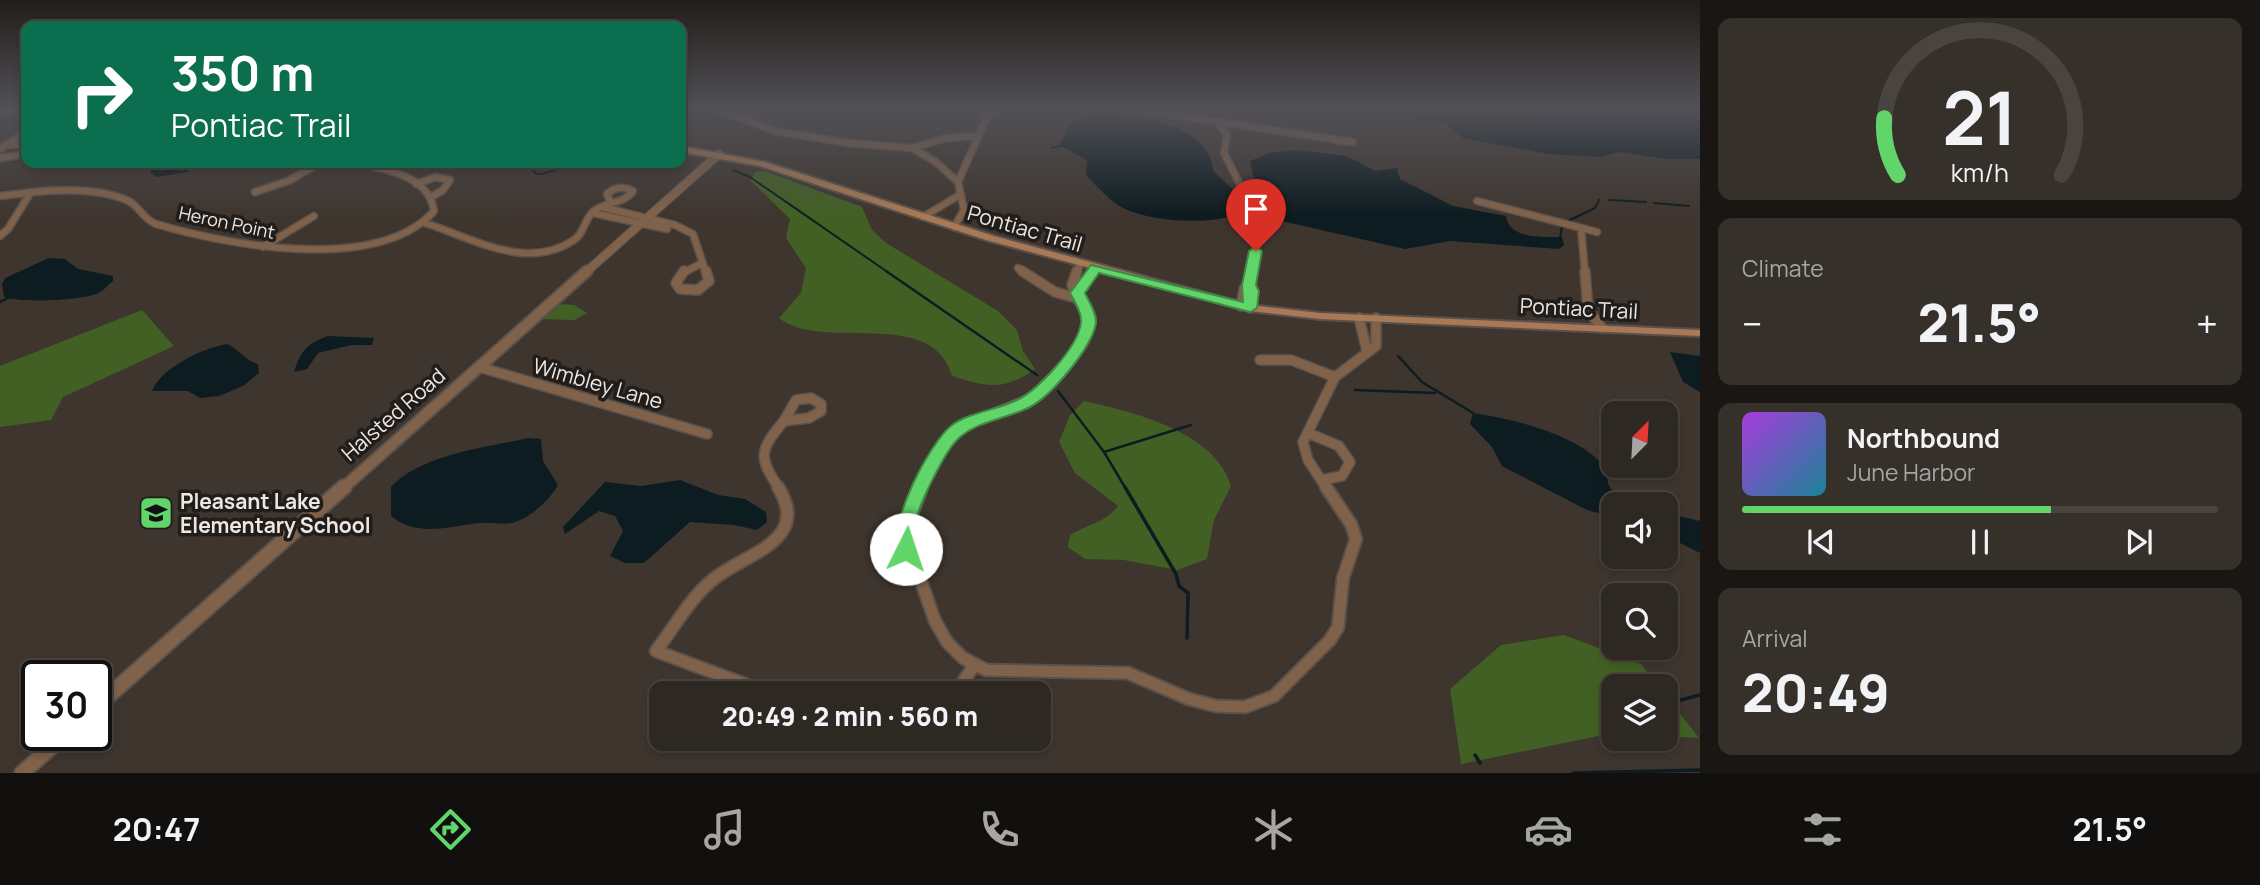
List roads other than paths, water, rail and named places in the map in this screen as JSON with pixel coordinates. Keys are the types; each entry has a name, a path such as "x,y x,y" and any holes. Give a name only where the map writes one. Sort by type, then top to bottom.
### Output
{"main road":[{"name":"Pontiac Trail","path":"686,150 762,164 954,227 1080,264 1245,307 1359,318 1700,333"}],"street":[{"path":"854,143 912,148 929,143"},
{"path":"958,182 974,143"},
{"path":"1226,143 1224,153 1260,224 1249,285 1252,291 1245,307"},
{"path":"3,147 21,145"},
{"path":"912,148 936,162 958,182 965,203 964,215 954,227"},
{"name":"Halsted Road","path":"112,693 719,154"},
{"path":"0,158 21,155"},
{"path":"255,192 288,181 311,168"},
{"path":"396,168 431,197 434,211 425,223 458,233 478,245 526,255 543,253 574,241 582,233 593,213 610,201"},
{"path":"416,184 436,177 448,178 443,190 431,197"},
{"path":"0,236 8,229 31,192"},
{"name":"Heron Point","path":"0,196 31,192 83,192 121,198 132,202 144,219 154,223 263,247 303,252 331,250 387,239 425,223"},
{"path":"923,217 961,194"},
{"path":"1476,201 1597,232"},
{"path":"601,207 642,221"},
{"path":"593,213 686,230 696,242 710,278 705,285 693,291 677,287 676,283 684,271 702,263"},
{"path":"263,247 314,216"},
{"path":"1581,228 1588,310 1602,328"},
{"path":"1080,264 1072,285 1088,315 1088,325 1054,380 1023,404 961,427 948,438 906,522 906,549 940,636 955,654 974,666 1008,672 1128,673 1189,699 1216,706 1245,707 1274,696 1330,640 1338,627 1343,579 1356,539 1350,524 1303,451 1308,433 1335,377 1378,343 1376,318"},
{"path":"1018,268 1055,292 1079,296"},
{"path":"1079,296 1096,268"},
{"path":"1359,318 1367,351"},
{"path":"1260,360 1291,360 1335,377"},
{"name":"Wimbley Lane","path":"479,367 707,434"},
{"path":"736,681 656,651 710,582 781,537 788,525 790,505 762,458 763,446 784,421"},
{"path":"1308,433 1338,445 1347,452 1350,462 1342,476 1321,480"},
{"path":"963,681 974,666"},
{"path":"22,773 47,751"}],"waterway":[{"path":"1051,148 1060,146"},
{"path":"531,168 536,174 562,168"},
{"path":"733,170 750,177 889,273"},
{"path":"1568,221 1595,208 1599,200"},
{"path":"1609,200 1646,202"},
{"path":"1654,203 1689,206"},
{"path":"1560,237 1562,227"},
{"path":"886,271 1037,375"},
{"path":"0,302 8,298"},
{"path":"1398,356 1422,382 1473,413"},
{"path":"1355,390 1435,393"},
{"path":"1058,391 1104,452"},
{"path":"1104,452 1191,425"},
{"path":"1104,452 1126,489"},
{"path":"1125,487 1176,574 1179,586 1188,593 1187,638"},
{"path":"1678,701 1700,695"},
{"path":"1475,755 1480,763"},
{"path":"1573,773 1700,770"}],"place":[{"name":"Pleasant Lake Elementary School","path":"156,513"}]}
